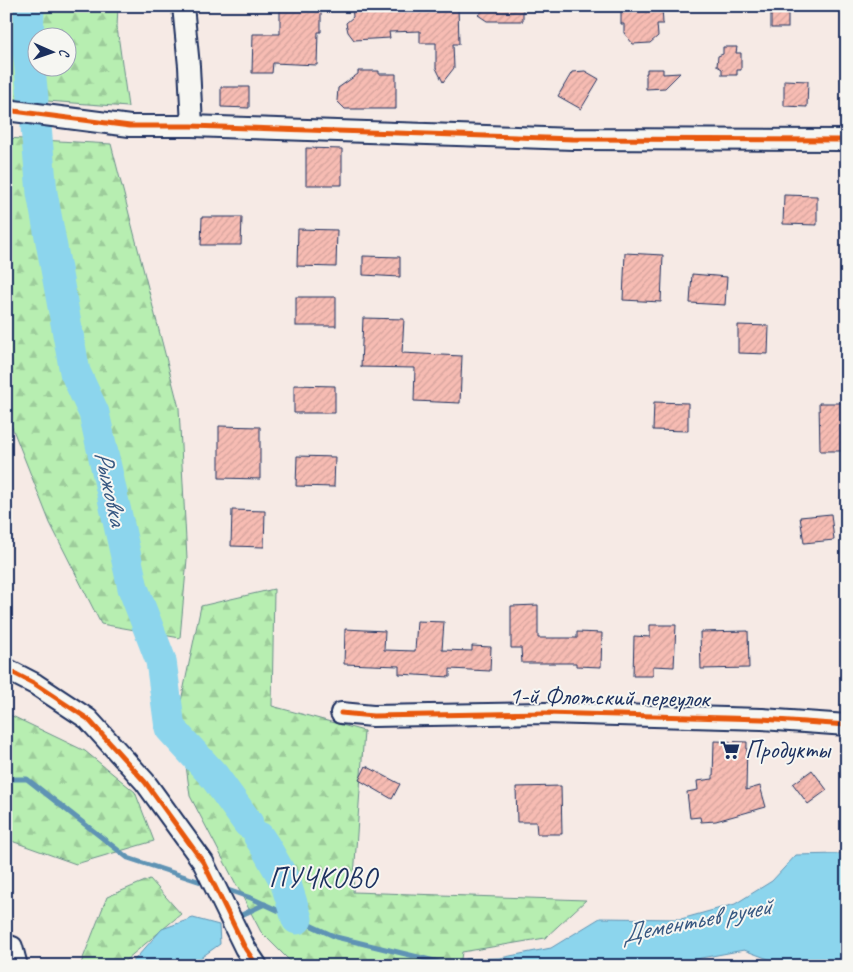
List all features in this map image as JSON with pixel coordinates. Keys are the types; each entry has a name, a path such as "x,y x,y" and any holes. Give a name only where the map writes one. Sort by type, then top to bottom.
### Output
{"street":[{"path":"184,6 192,126"},
{"path":"6,110 130,126 192,126 573,139 847,140"},
{"path":"6,669 35,684 88,719 145,782 203,862 245,948 257,966"},
{"name":"1-й Флотский переулок","path":"341,713 373,716 544,713 762,719 847,725"},
{"path":"6,944 12,947 17,966"}],"green space":[{"path":"6,6 118,6 117,27 128,107 6,98"},
{"path":"6,138 111,144 179,408 187,559 180,638 101,624 50,523 6,412"},
{"path":"274,589 272,706 364,731 353,892 586,900 545,938 462,952 460,966 295,966 261,932 190,796 179,711 201,606"},
{"path":"6,713 85,751 135,792 154,841 76,864 6,839"},
{"path":"150,879 181,914 121,964 121,966 80,966 107,897"}],"water":[{"path":"847,851 847,966 787,966 744,950 701,958 680,966 465,966 465,959 500,958 551,948 600,918 681,919 735,904 772,881 796,855 838,854"},
{"path":"193,918 219,925 220,944 189,966 129,966 162,929"}],"building":[{"path":"280,6 321,6 321,32 318,32 317,65 273,63 272,73 252,73 253,34 280,34"},
{"path":"352,6 458,6 459,44 453,44 454,68 443,82 436,68 436,43 420,43 420,31 389,32 390,38 354,40 348,32 346,23 353,17"},
{"path":"488,6 523,6 523,21 487,21 478,15"},
{"path":"621,6 662,6 663,24 657,24 658,36 650,43 633,44 624,33 624,24 621,24"},
{"path":"771,6 788,6 788,28 771,28"},
{"path":"723,47 737,47 736,53 741,53 741,70 737,70 737,75 722,75 722,69 717,66 718,56 723,54"},
{"path":"647,69 663,69 663,74 680,73 665,88 646,89"},
{"path":"358,71 379,71 379,74 396,74 396,109 345,109 337,101 338,88 358,74"},
{"path":"585,71 599,79 581,109 558,96 572,72"},
{"path":"784,80 808,81 807,107 784,106"},
{"path":"221,87 249,87 249,108 221,107"},
{"path":"306,148 342,149 342,185 306,185"},
{"path":"784,195 817,196 817,225 783,224"},
{"path":"202,217 242,217 241,245 201,245"},
{"path":"298,229 337,230 336,267 297,266"},
{"path":"625,253 663,255 661,302 623,300"},
{"path":"363,256 400,257 400,277 363,275"},
{"path":"692,274 727,277 725,305 690,303"},
{"path":"296,297 336,297 336,326 296,326"},
{"path":"363,318 404,319 402,353 462,356 460,403 414,401 415,368 361,367"},
{"path":"738,325 769,326 768,354 738,353"},
{"path":"294,385 335,386 335,413 294,413"},
{"path":"654,402 688,403 688,431 653,430"},
{"path":"819,403 843,403 843,415 847,415 847,435 843,435 843,451 820,451"},
{"path":"219,426 260,427 260,479 219,478"},
{"path":"297,456 335,457 334,487 296,486"},
{"path":"232,510 265,511 264,547 231,546"},
{"path":"831,514 834,540 804,543 800,517"},
{"path":"538,605 538,638 577,638 577,632 602,633 601,667 576,666 576,663 522,663 521,648 511,648 511,606"},
{"path":"417,621 444,622 442,650 472,651 472,646 491,647 490,671 450,669 450,677 399,674 399,666 344,664 345,629 385,631 384,650 415,651"},
{"path":"650,625 676,625 674,667 653,666 653,676 633,676 634,636 650,637"},
{"path":"748,631 749,668 701,669 700,632"},
{"path":"714,741 747,742 746,790 760,786 766,807 716,821 701,822 700,817 690,818 687,792 698,790 697,781 713,779"},
{"path":"366,766 400,784 392,799 359,780"},
{"path":"812,770 827,790 808,804 793,784"},
{"path":"561,786 562,834 537,834 536,822 517,822 516,787"}],"waterway":[{"name":"Рыжовка","path":"29,6 28,50 33,98"},
{"name":"Рыжовка","path":"36,127 42,193 75,372 94,413 133,588 161,661 170,728 214,776 248,823"},
{"name":"Дементьев ручей","path":"6,779 27,779 128,858 207,884"},
{"name":"Рыжовка","path":"259,837 285,881 297,919"},
{"name":"Дементьев ручей","path":"222,888 251,898 336,937 455,966"},
{"path":"235,918 265,904"}],"cycle path":[{"path":"6,110 130,126 192,126 573,139 847,140"},
{"path":"6,669 35,684 88,719 145,782 203,862 245,948 257,966"},
{"path":"341,713 373,716 545,713 762,719 847,725"}],"place":[{"name":"Продукты","path":"730,750"}],"district":[{"name":"ПУЧКОВО","path":"323,877"}]}
